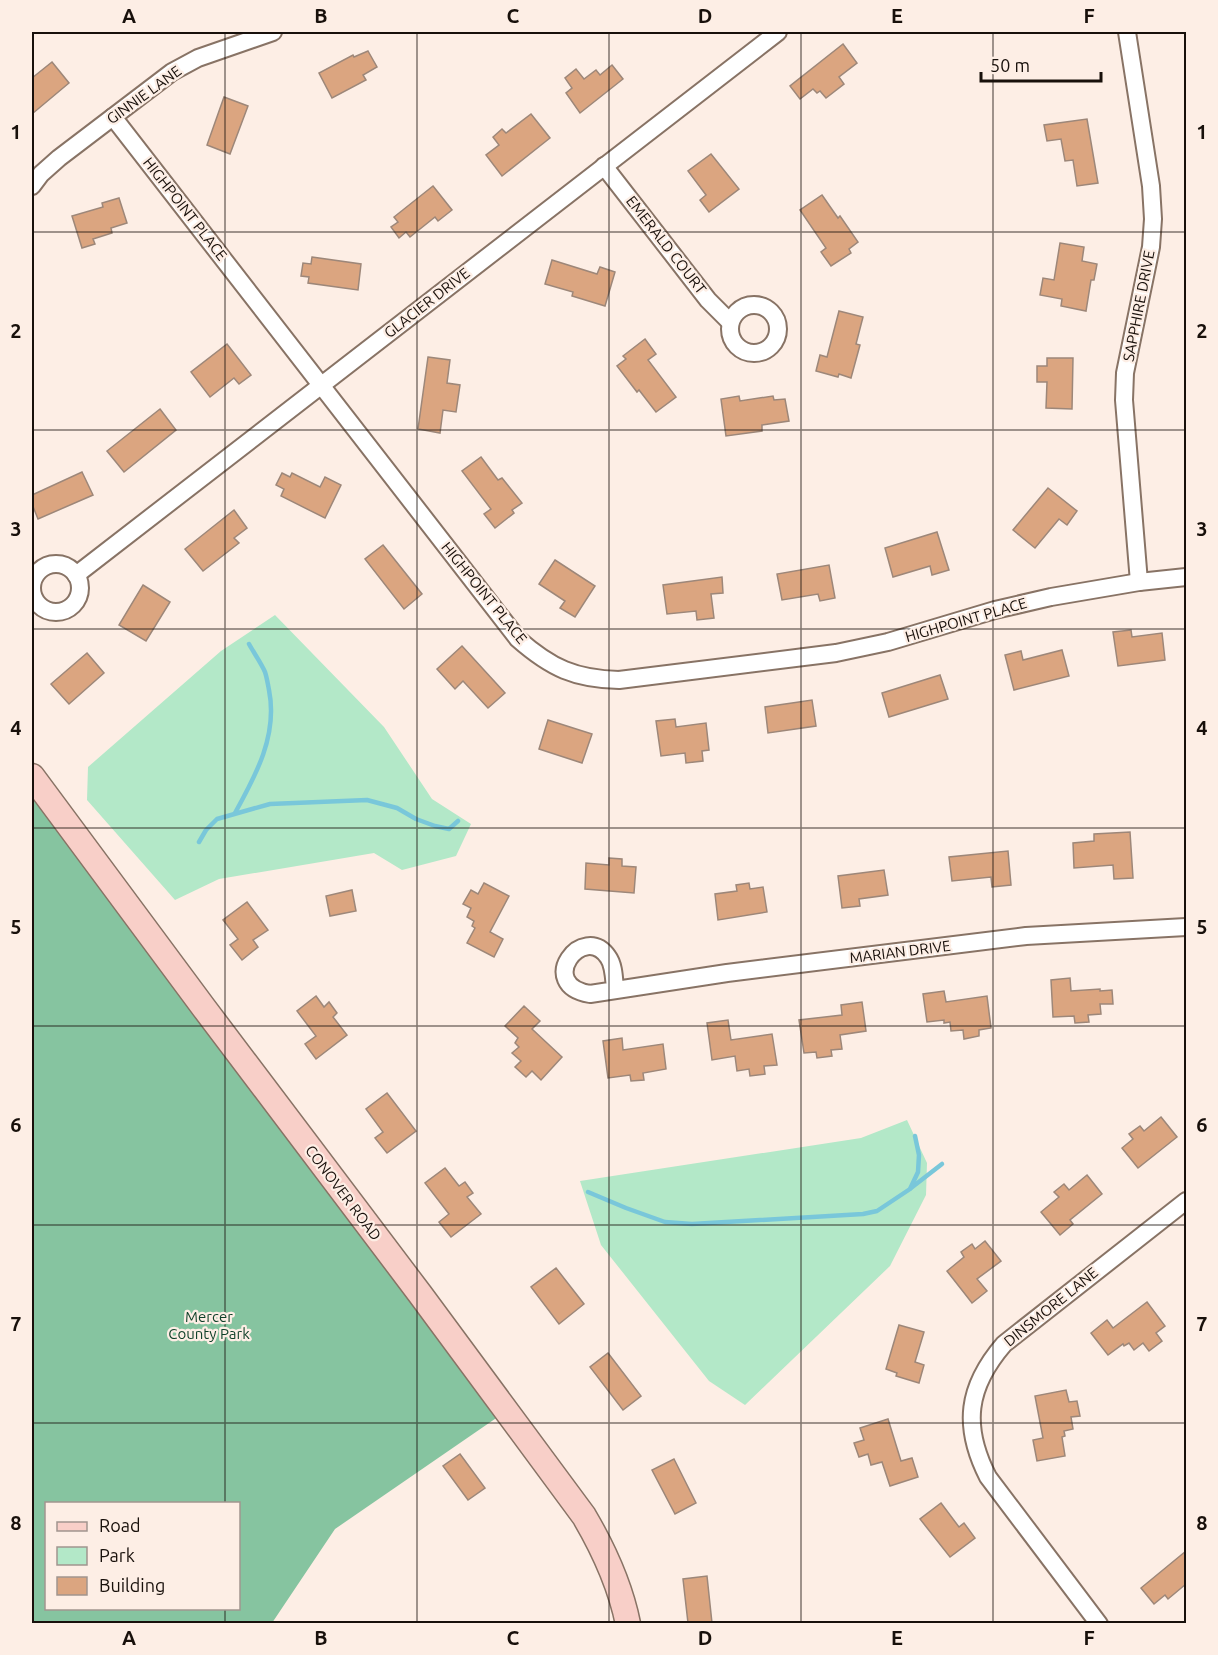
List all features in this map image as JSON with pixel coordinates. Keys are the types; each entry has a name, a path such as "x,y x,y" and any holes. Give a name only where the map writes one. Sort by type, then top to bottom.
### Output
{"street":[{"name":"GINNIE LANE","path":"32,186 41,174 59,158 172,72 198,58 273,32"},
{"name":"GLACIER DRIVE","path":"76,575 778,32"},
{"name":"SAPPHIRE DRIVE","path":"1127,32 1151,186 1153,219 1151,247 1125,373 1124,400 1139,582"},
{"name":"HIGHPOINT PLACE","path":"114,117 519,639 537,656 557,667 578,675 619,680 836,653 888,642 1006,607 1060,595 1186,577"},
{"name":"EMERALD COURT","path":"604,166 708,300 730,322"},
{"name":"CONOVER ROAD","path":"32,776 584,1516 602,1546 615,1578 628,1623"},
{"name":"MARIAN DRIVE","path":"615,989 1026,936 1186,927"},
{"name":"DINSMORE LANE","path":"1099,1623 988,1477 978,1457 972,1434 975,1394 981,1375 1004,1344 1186,1201"}],"green space":[{"path":"275,615 384,727 432,799 471,824 456,856 402,870 374,853 219,879 175,900 87,800 88,767 221,651"},
{"name":"Mercer County Park","path":"32,779 505,1412 335,1529 272,1623 32,1623"},
{"path":"907,1120 927,1163 926,1195 890,1266 745,1405 709,1381 601,1245 580,1181 861,1138"}],"building":[{"path":"843,44 857,63 839,77 844,84 826,98 820,91 817,93 813,89 800,99 790,86"},
{"path":"368,51 377,67 363,75 366,80 332,98 319,73 353,55 354,57"},
{"path":"52,62 69,83 32,114 32,78"},
{"path":"612,65 623,79 580,113 566,93 572,88 565,78 576,69 584,79 596,70 600,75"},
{"path":"224,97 248,106 230,154 207,145"},
{"path":"531,114 550,138 502,176 486,155 499,145 493,137 502,129 506,133"},
{"path":"1087,119 1098,183 1077,186 1073,160 1065,161 1061,139 1047,141 1044,125"},
{"path":"711,154 739,189 709,212 700,200 706,195 688,171"},
{"path":"433,186 452,210 438,221 435,217 410,237 406,232 399,238 391,227 398,222 394,217"},
{"path":"822,195 858,242 849,249 851,253 831,266 821,252 826,248 800,210"},
{"path":"119,198 127,223 111,228 112,233 93,239 95,244 82,248 72,216 103,207 102,203"},
{"path":"1060,243 1084,247 1082,261 1097,264 1094,280 1091,280 1086,311 1061,306 1062,299 1040,295 1043,278 1054,280"},
{"path":"312,257 361,264 358,290 308,283 309,277 301,276 303,263 311,264"},
{"path":"552,260 597,274 600,267 615,272 605,306 572,296 573,292 545,284"},
{"path":"839,311 863,317 856,344 860,345 851,378 816,371 820,355 827,357"},
{"path":"645,339 656,354 648,360 676,397 656,412 617,366 626,359 623,356"},
{"path":"227,344 251,375 239,384 234,378 210,397 191,372"},
{"path":"428,357 450,360 447,383 460,385 456,412 443,410 440,433 418,429"},
{"path":"1047,358 1073,358 1072,409 1046,408 1047,382 1037,382 1037,366 1047,366"},
{"path":"739,396 740,401 773,396 774,400 785,399 789,421 762,425 762,431 726,436 721,399"},
{"path":"160,409 176,430 124,472 107,451"},
{"path":"481,457 498,480 502,478 522,503 512,510 514,513 495,528 484,514 491,509 462,471"},
{"path":"82,472 93,495 38,519 32,504 32,495"},
{"path":"282,473 290,477 292,473 320,487 325,477 341,485 325,518 281,496 284,489 276,485"},
{"path":"1048,488 1077,511 1067,525 1059,519 1035,548 1013,530"},
{"path":"234,510 247,528 234,538 239,543 203,571 185,549"},
{"path":"937,532 949,570 932,575 930,566 893,577 885,548"},
{"path":"383,545 422,594 404,609 365,559"},
{"path":"555,560 595,586 575,617 560,608 565,601 539,584"},
{"path":"829,565 835,598 820,601 818,594 782,600 777,574"},
{"path":"722,577 723,593 711,594 714,618 697,620 696,611 667,614 663,585"},
{"path":"143,585 170,602 146,641 119,625"},
{"path":"1131,630 1132,637 1162,633 1165,660 1118,666 1113,632"},
{"path":"462,646 505,693 488,708 463,681 455,689 437,669"},
{"path":"1062,650 1069,676 1014,690 1005,655 1021,651 1023,660"},
{"path":"87,653 104,673 69,704 51,684"},
{"path":"940,675 948,699 889,717 882,693"},
{"path":"812,700 816,726 768,733 765,707"},
{"path":"675,719 676,727 706,723 709,750 702,751 703,761 686,763 685,753 661,756 656,721"},
{"path":"548,720 592,734 582,763 539,749"},
{"path":"1130,832 1133,878 1114,879 1113,865 1074,868 1073,843 1094,841 1094,834"},
{"path":"1008,851 1011,885 992,887 991,877 952,881 949,857"},
{"path":"609,858 622,859 622,866 636,867 634,893 585,889 586,863 609,865"},
{"path":"884,870 888,895 859,899 860,906 842,908 838,876"},
{"path":"484,883 509,896 490,932 503,939 494,957 467,943 475,928 472,926 474,921 467,917 471,908 463,904 471,890 478,894"},
{"path":"749,883 750,889 763,887 767,912 718,920 715,894 737,891 736,885"},
{"path":"352,890 356,911 330,916 326,896"},
{"path":"247,902 268,930 253,940 258,947 242,960 230,945 238,939 223,920"},
{"path":"1070,978 1071,991 1112,990 1113,1004 1100,1004 1101,1014 1088,1015 1089,1022 1075,1023 1074,1016 1053,1017 1051,980"},
{"path":"944,991 946,1002 987,996 991,1028 979,1030 979,1036 964,1039 963,1030 951,1031 950,1022 944,1023 944,1020 927,1022 923,994"},
{"path":"316,996 324,1007 329,1002 337,1013 333,1017 347,1035 316,1059 305,1044 316,1036 297,1011"},
{"path":"862,1002 866,1031 840,1035 842,1049 831,1050 832,1056 817,1058 816,1052 804,1053 799,1020 842,1015 841,1005"},
{"path":"524,1006 540,1021 532,1029 562,1057 541,1080 532,1071 526,1077 515,1067 521,1061 512,1053 519,1047 515,1043 518,1038 505,1026"},
{"path":"728,1020 731,1040 772,1034 777,1065 764,1066 765,1074 750,1076 749,1069 737,1071 735,1056 712,1060 707,1023"},
{"path":"622,1038 623,1050 663,1044 666,1069 643,1073 644,1080 631,1081 630,1075 608,1078 603,1041"},
{"path":"387,1093 416,1131 387,1153 375,1138 383,1132 366,1109"},
{"path":"1161,1117 1177,1137 1138,1168 1122,1148 1133,1139 1129,1134 1140,1126 1144,1131"},
{"path":"445,1168 459,1186 465,1182 473,1193 467,1197 481,1214 451,1237 439,1222 449,1214 425,1183"},
{"path":"1087,1175 1102,1194 1070,1220 1073,1224 1060,1235 1041,1212 1059,1197 1054,1192 1064,1184 1069,1190"},
{"path":"985,1241 1001,1261 977,1279 987,1291 972,1303 947,1271 964,1257 961,1252 972,1244 975,1249"},
{"path":"556,1268 584,1304 559,1324 531,1287"},
{"path":"1147,1302 1165,1326 1156,1333 1162,1341 1149,1351 1143,1343 1134,1350 1129,1343 1124,1346 1123,1344 1108,1355 1091,1333 1107,1320 1113,1328"},
{"path":"899,1325 924,1332 915,1362 924,1365 919,1383 896,1376 897,1373 886,1369"},
{"path":"608,1353 641,1396 623,1410 590,1367"},
{"path":"1066,1390 1069,1402 1077,1401 1080,1416 1071,1417 1073,1429 1064,1431 1065,1436 1062,1437 1065,1456 1037,1461 1033,1440 1043,1438 1035,1396"},
{"path":"888,1419 901,1461 912,1458 918,1477 890,1486 882,1462 871,1465 868,1454 859,1457 854,1443 864,1440 860,1428"},
{"path":"460,1454 485,1488 468,1500 443,1466"},
{"path":"674,1459 696,1503 675,1514 652,1470"},
{"path":"941,1503 959,1527 964,1523 975,1538 950,1557 920,1519"},
{"path":"1186,1551 1186,1584 1168,1599 1165,1595 1154,1604 1141,1588"},
{"path":"707,1576 712,1623 688,1623 683,1579"}],"waterway":[{"path":"235,813 263,754 270,723 271,707 266,674 249,644"},
{"path":"199,842 206,830 217,819 270,804 367,800 397,808 416,819 435,826 449,829 458,821"},
{"path":"588,1192 665,1222 692,1224 863,1214 877,1211 910,1189 918,1172 919,1155 915,1136"},
{"path":"911,1188 942,1164"}]}
